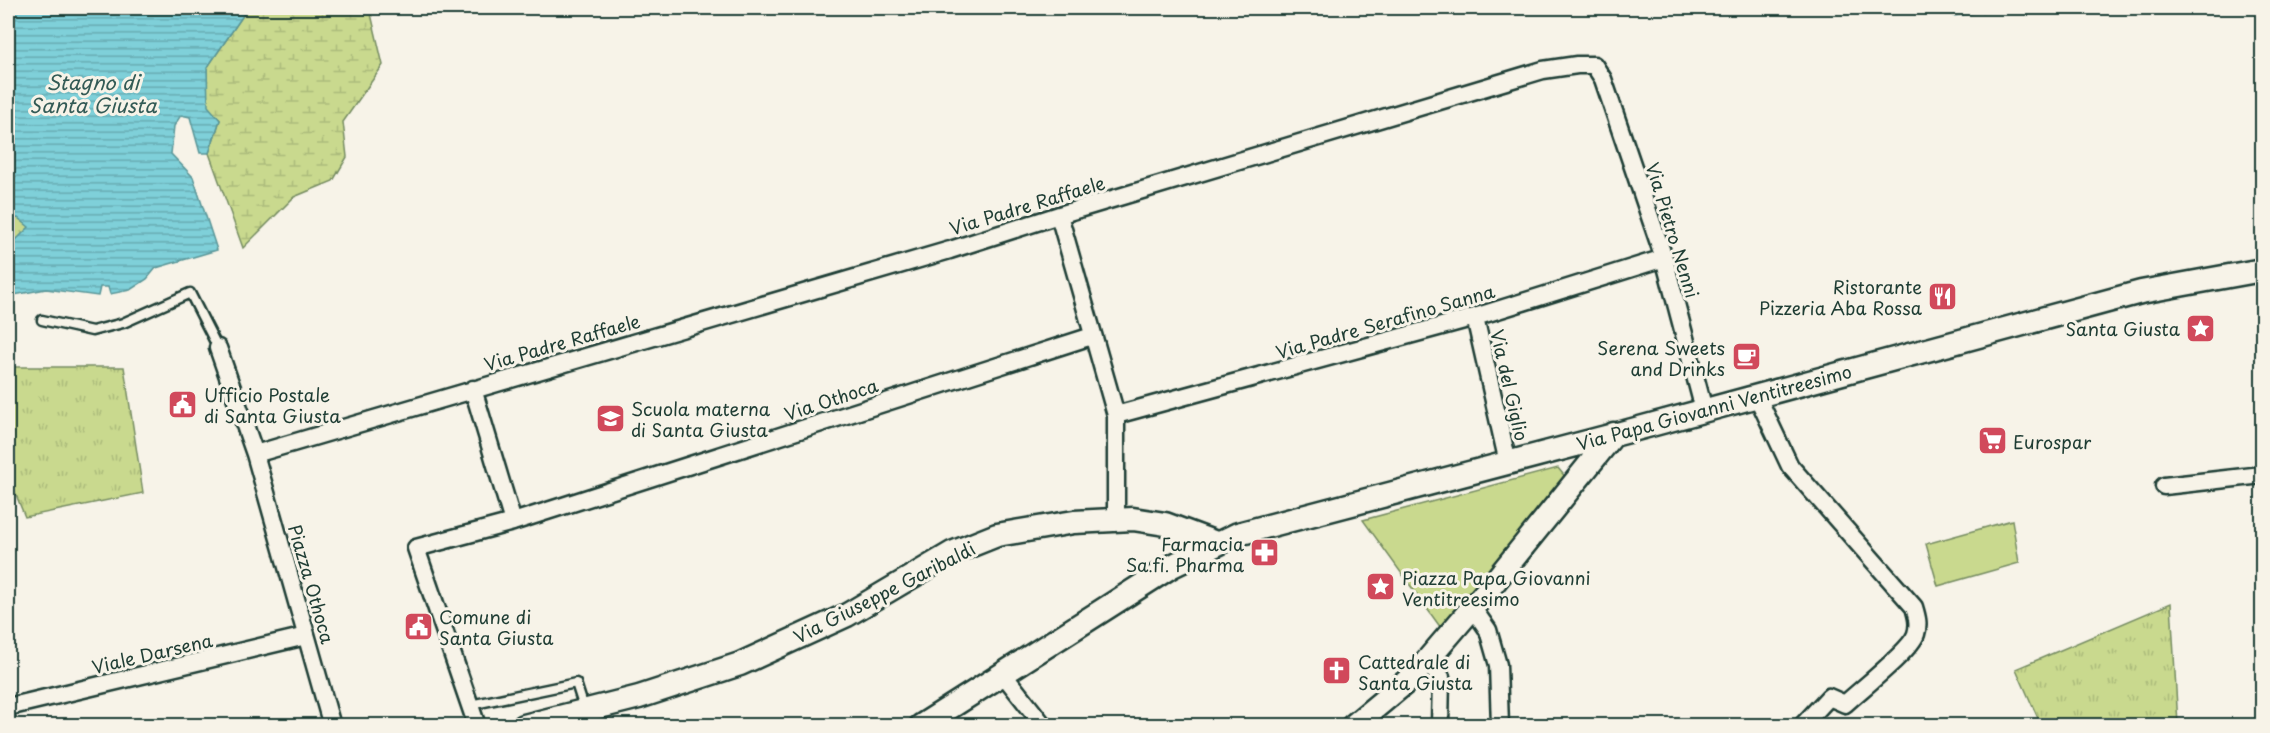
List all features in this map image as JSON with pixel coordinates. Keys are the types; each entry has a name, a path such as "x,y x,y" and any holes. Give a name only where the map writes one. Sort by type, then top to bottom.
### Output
{"main road":[{"name":"Via Papa Giovanni Ventitreesimo","path":"921,726 1172,567 1238,534 2141,292 2262,270"},
{"path":"1353,726 1425,663 1614,434"},
{"name":"Via Giuseppe Garibaldi","path":"524,726 639,697 740,664 848,615 952,553 997,535 1074,522 1133,519 1165,524 1216,543"},
{"path":"1165,524 1173,537 1176,549 1172,567"}],"street":[{"name":"Via Padre Raffaele","path":"473,388 951,250 1059,215 1542,70 1594,65"},
{"name":"Via Pietro Nenni","path":"1594,65 1604,79 1664,258 1704,410"},
{"path":"1059,215 1116,415 1116,519"},
{"name":"Via Padre Serafino Sanna","path":"1116,415 1475,317 1664,258"},
{"name":"Via del Giglio","path":"1475,317 1508,463"},
{"name":"Via Othoca","path":"513,522 1092,336"},
{"name":"Piazza Othoca","path":"218,348 255,454 332,726"},
{"path":"255,454 473,388 513,522 416,548 477,726"},
{"path":"1756,396 1790,466 1914,607 1918,621 1916,637 1845,704 1829,697 1802,726"},
{"path":"2164,486 2262,476"},
{"path":"1472,607 1488,630 1498,665 1500,726"},
{"name":"Viale Darsena","path":"8,707 306,636"},
{"path":"1425,663 1441,677 1440,726"},
{"path":"1003,674 1044,726"}],"lane":[{"path":"42,320 92,331 123,323 190,293 218,348"},
{"path":"470,705 576,683 584,710"}],"green space":[{"path":"248,8 393,8 371,14 383,65 343,122 347,157 333,181 294,197 243,248 209,153 220,120 207,107 207,68"},
{"path":"18,218 30,227 12,244 8,243 8,220"},
{"path":"8,367 124,367 143,493 25,517 8,475"},
{"path":"1558,468 1567,479 1441,628 1363,520"},
{"path":"2012,520 2019,563 1938,586 1926,544"},
{"path":"2171,603 2178,725 2041,725 2016,669"}],"water":[{"name":"Stagno di Santa Giusta","path":"8,8 248,8 207,68 208,106 220,120 209,153 200,153 190,117 181,115 174,126 171,154 193,177 217,250 156,268 147,279 130,290 110,294 108,287 100,287 98,296 46,289 8,296 8,243 12,244 29,227 18,218 8,220"},
{"path":"1952,8 2015,8 1953,16"}],"place":[{"name":"Ristorante Pizzeria Aba Rossa","path":"1943,296"},
{"name":"Santa Giusta","path":"2201,328"},
{"name":"Serena Sweets and Drinks","path":"1746,357"},
{"name":"Ufficio Postale di Santa Giusta","path":"183,404"},
{"name":"Scuola materna di Santa Giusta","path":"610,418"},
{"name":"Eurospar","path":"1992,441"},
{"name":"Farmacia Sa.fi. Pharma","path":"1265,553"},
{"name":"Piazza Papa Giovanni Ventitreesimo","path":"1381,587"},
{"name":"Comune di Santa Giusta","path":"418,626"},
{"name":"Cattedrale di Santa Giusta","path":"1337,671"}]}
